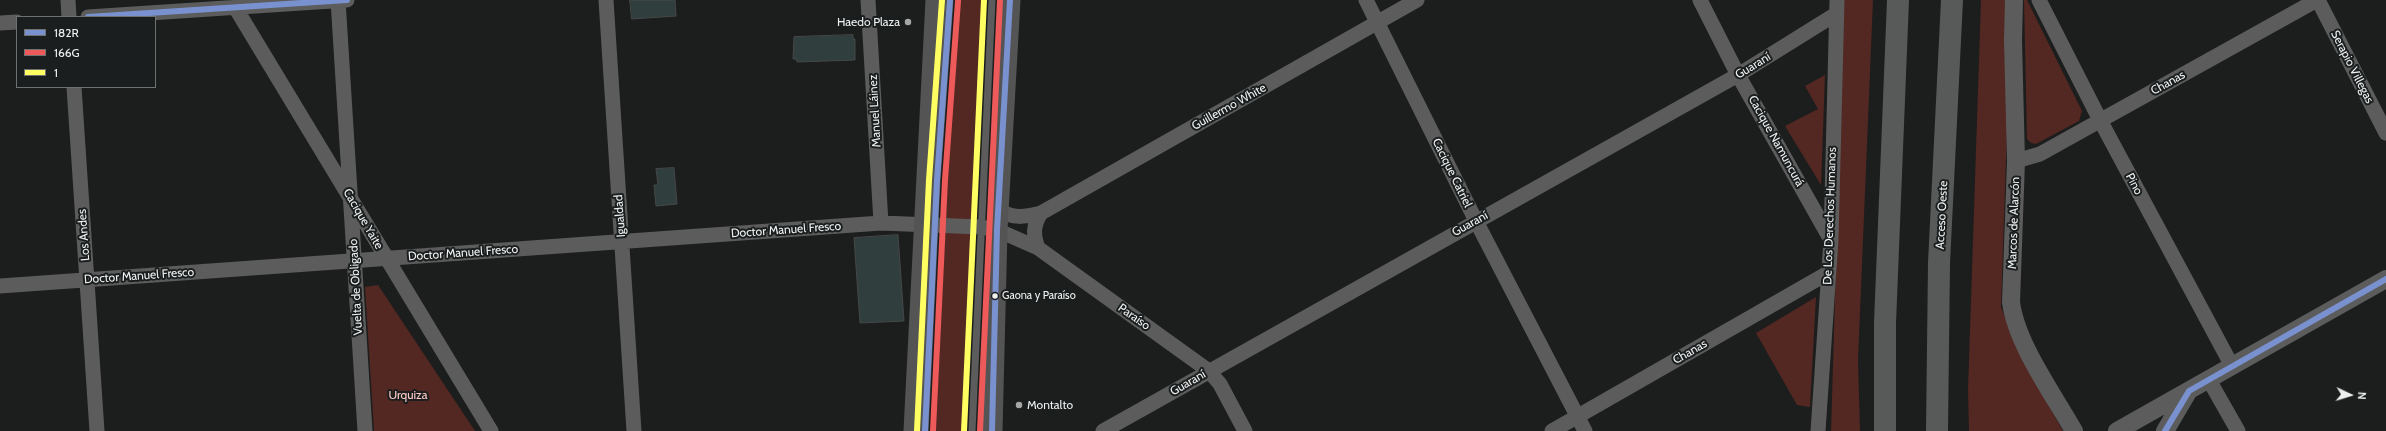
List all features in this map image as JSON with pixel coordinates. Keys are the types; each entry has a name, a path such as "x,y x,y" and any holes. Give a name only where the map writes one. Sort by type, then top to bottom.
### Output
{"highway":[{"path":"1885,431 1885,323 1898,0"},
{"name":"Acceso Oeste","path":"1938,431 1939,263 1952,0"}],"main road":[{"path":"914,431 930,225 936,0"},
{"path":"992,431 992,222 1010,0"}],"street":[{"path":"68,0 69,16"},
{"path":"103,16 341,0"},
{"name":"Vuelta de Obligado","path":"341,0 354,261 365,431"},
{"name":"Igualdad","path":"606,0 634,431"},
{"name":"Manuel Láinez","path":"868,0 881,223"},
{"name":"Cacique Catriel","path":"1366,0 1476,220 1585,431"},
{"name":"Guillermo White","path":"992,222 1009,216 1019,218 1040,213 1417,0"},
{"name":"Cacique Namuncurá","path":"1700,0 1738,75 1830,240"},
{"name":"Marcos de Alarcón","path":"2014,0 2013,40 2016,161 2011,302 2012,314 2024,343 2074,431"},
{"name":"Pino","path":"2039,0 2100,120 2232,366"},
{"name":"Chanas","path":"2016,161 2040,154 2318,0"},
{"name":"Serapio Villegas","path":"2318,0 2386,133"},
{"name":"Cacique Yaite","path":"235,7 491,431"},
{"name":"Guaraní","path":"1103,431 1476,220 1738,75 1836,7"},
{"name":"De Los Derechos Humanos","path":"1818,431 1830,240 1836,7"},
{"path":"0,23 16,22"},
{"name":"Los Andes","path":"74,88 97,431"},
{"path":"1038,248 1034,232 1035,222 1040,213"},
{"name":"Doctor Manuel Fresco","path":"0,286 881,223 930,225 992,222"},
{"name":"Paraíso","path":"992,222 1038,248 1209,371 1220,384 1245,431"},
{"name":"Chanas","path":"1552,431 1828,273"},
{"path":"2117,431 2189,392 2386,279"},
{"path":"2209,380 2238,431"},
{"path":"2165,431 2189,392"}],"lane":[{"path":"926,431 930,225 950,0"},
{"path":"972,431 992,222 992,0"}],"green space":[{"path":"956,0 984,0 964,431 936,431"},
{"path":"1844,0 1873,0 1858,360 1860,431 1831,431"},
{"path":"1981,0 2005,0 2007,130 2001,307 2020,355 2063,431 1969,431 1968,390"},
{"path":"2024,0 2027,0 2082,111 2079,121 2036,144 2031,143 2027,139"},
{"path":"1825,75 1821,185 1785,126 1818,109 1805,86"},
{"name":"Urquiza","path":"378,285 475,431 374,431 365,287"},
{"path":"1816,297 1810,407 1797,405 1756,333"}],"building":[{"path":"630,0 675,0 676,16 632,19"},
{"path":"853,35 853,39 855,39 855,60 797,62 796,59 793,59 794,37"},
{"path":"674,168 677,204 656,206 654,185 658,185 656,169"},
{"path":"898,235 904,321 860,323 854,238"}],"transit line":[{"name":"182R","path":"103,16 347,0"},
{"name":"1","path":"917,431 929,180 942,0"},
{"name":"182R","path":"925,431 937,180 950,0"},
{"name":"1","path":"964,431 984,0"},
{"name":"166G","path":"980,431 1000,0"},
{"name":"182R","path":"992,431 997,230 1010,0"},
{"name":"166G","path":"933,431 945,180 958,1"},
{"name":"182R","path":"2165,431 2189,391 2386,279"}],"place":[{"name":"Haedo Plaza","path":"908,22"},
{"name":"Gaona y Paraíso","path":"995,296"},
{"name":"Montalto","path":"1019,405"}]}
